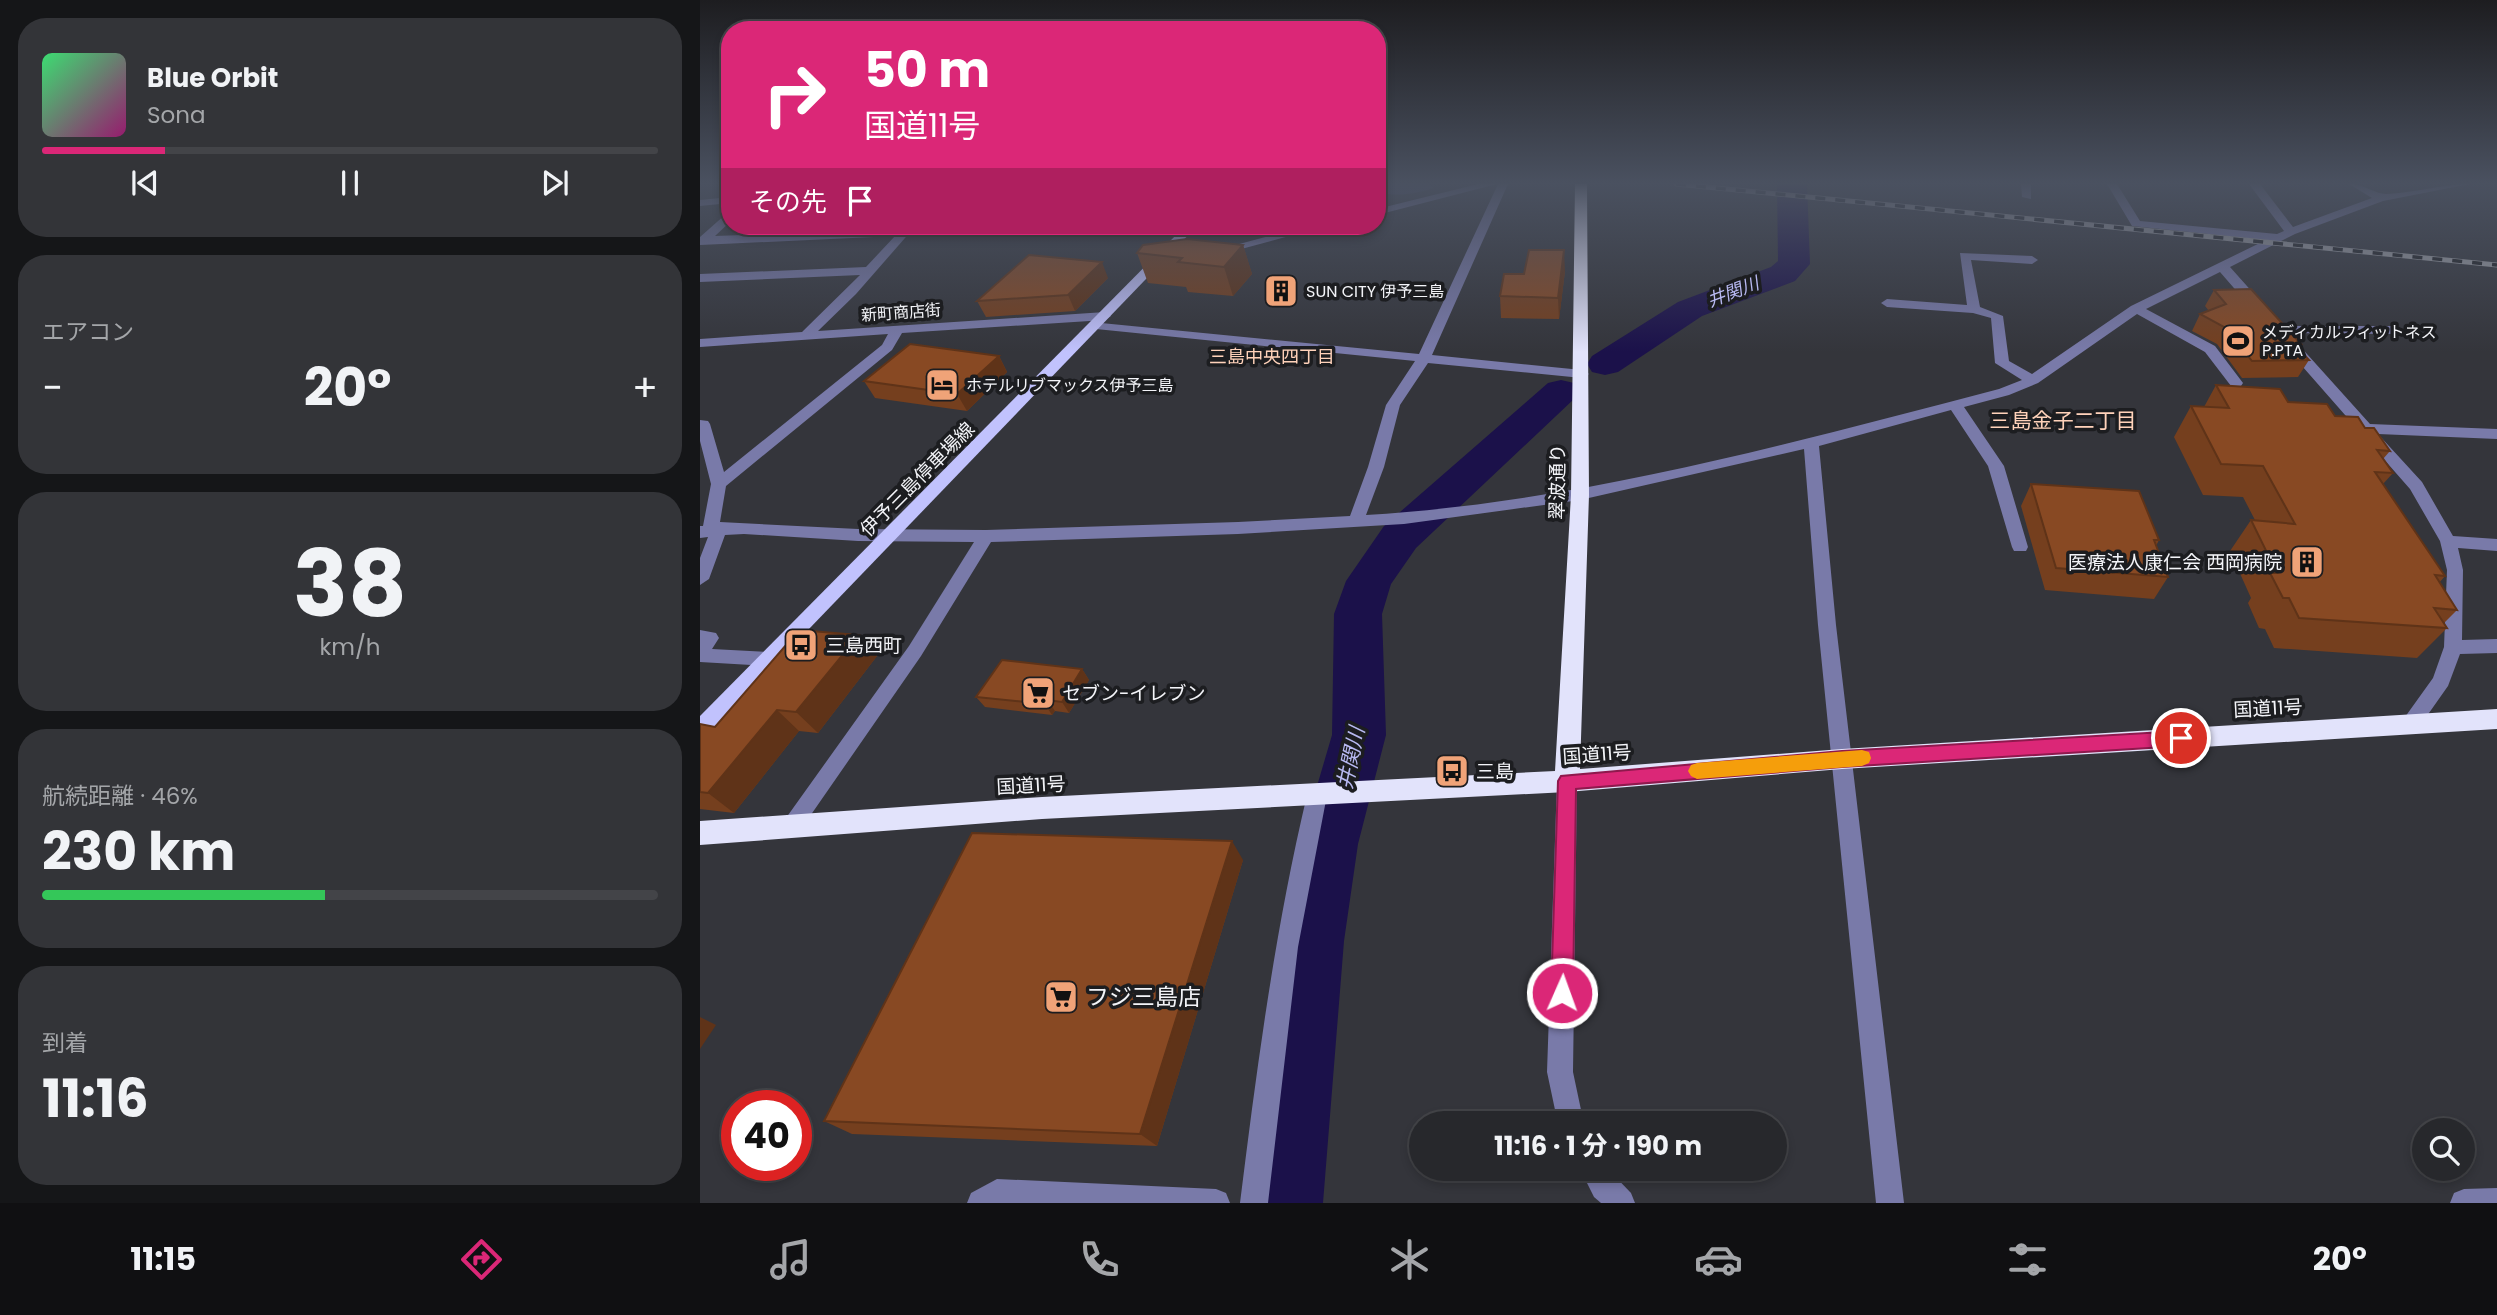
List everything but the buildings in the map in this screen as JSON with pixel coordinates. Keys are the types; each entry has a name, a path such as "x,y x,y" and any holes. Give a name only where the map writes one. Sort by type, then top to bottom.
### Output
{"highway":[{"name":"翠波通り","path":"1567,781 1580,495 1581,240"},
{"name":"国道11号","path":"700,833 1042,808 1567,781 1842,759 2497,719"}],"main road":[{"name":"伊予三島停車場線","path":"700,729 1177,240"}],"street":[{"path":"702,242 731,240"},
{"path":"806,336 897,240"},
{"path":"1201,255 1262,240"},
{"path":"1356,521 1376,467 1392,405 1423,360 1477,240"},
{"path":"710,530 986,536 1356,521 1580,495 1811,443 2004,392 2033,380 2136,309 2275,240"},
{"path":"1974,309 1964,256 2032,260"},
{"path":"1148,268 1174,262"},
{"path":"2221,265 2416,486 2448,541 2455,569 2453,647 2441,681 2410,724"},
{"path":"700,278 869,271"},
{"path":"1887,303 1974,309 1997,316 2002,363 2033,380"},
{"path":"2136,309 2210,349 2236,383"},
{"name":"新町商店街","path":"706,342 1100,320 1423,360 1582,374"},
{"path":"719,484 887,347 897,330"},
{"path":"2278,330 2396,330"},
{"path":"700,356 706,342"},
{"path":"1955,405 1996,466 2020,547"},
{"path":"700,425 703,424 719,484 700,579"},
{"path":"2368,429 2497,434"},
{"path":"1811,443 1827,625 1890,1203"},
{"path":"792,825 915,650 986,536"},
{"path":"2448,541 2497,545"},
{"path":"700,637 710,638 700,653 768,659"},
{"path":"2453,647 2497,646"},
{"path":"1567,781 1560,1072 1568,1111"},
{"path":"1254,1203 1280,977 1298,873 1317,795"},
{"path":"1600,1181 1621,1203"},
{"path":"981,1203 997,1193 1216,1203"},
{"path":"2464,1203 2497,1202"}],"waterway":[{"name":"井関川","path":"1605,364 1690,309 1783,274 1794,264 1793,240"},
{"name":"井関川","path":"1286,1203 1313,941 1329,844 1359,735 1358,614 1369,581 1400,537 1561,391"}],"railway":[{"path":"2245,240 2497,265"}],"slow traffic":[{"path":"1697,771 1862,758"}],"place":[{"name":"SUN CITY 伊予三島","path":"1281,291"},
{"name":"メディカルフィットネス P.PTA","path":"2238,341"},
{"name":"ホテルリブマックス伊予三島","path":"942,385"},
{"name":"医療法人康仁会 西岡病院","path":"2307,562"},
{"name":"三島西町","path":"801,645"},
{"name":"セブン-イレブン","path":"1038,693"},
{"name":"三島","path":"1452,771"},
{"name":"フジ三島店","path":"1061,997"}],"district":[{"name":"三島中央四丁目","path":"1272,357"},
{"name":"三島金子二丁目","path":"2063,421"}],"route":[{"path":"1562,993 1567,781 1842,759 2181,738"}]}
